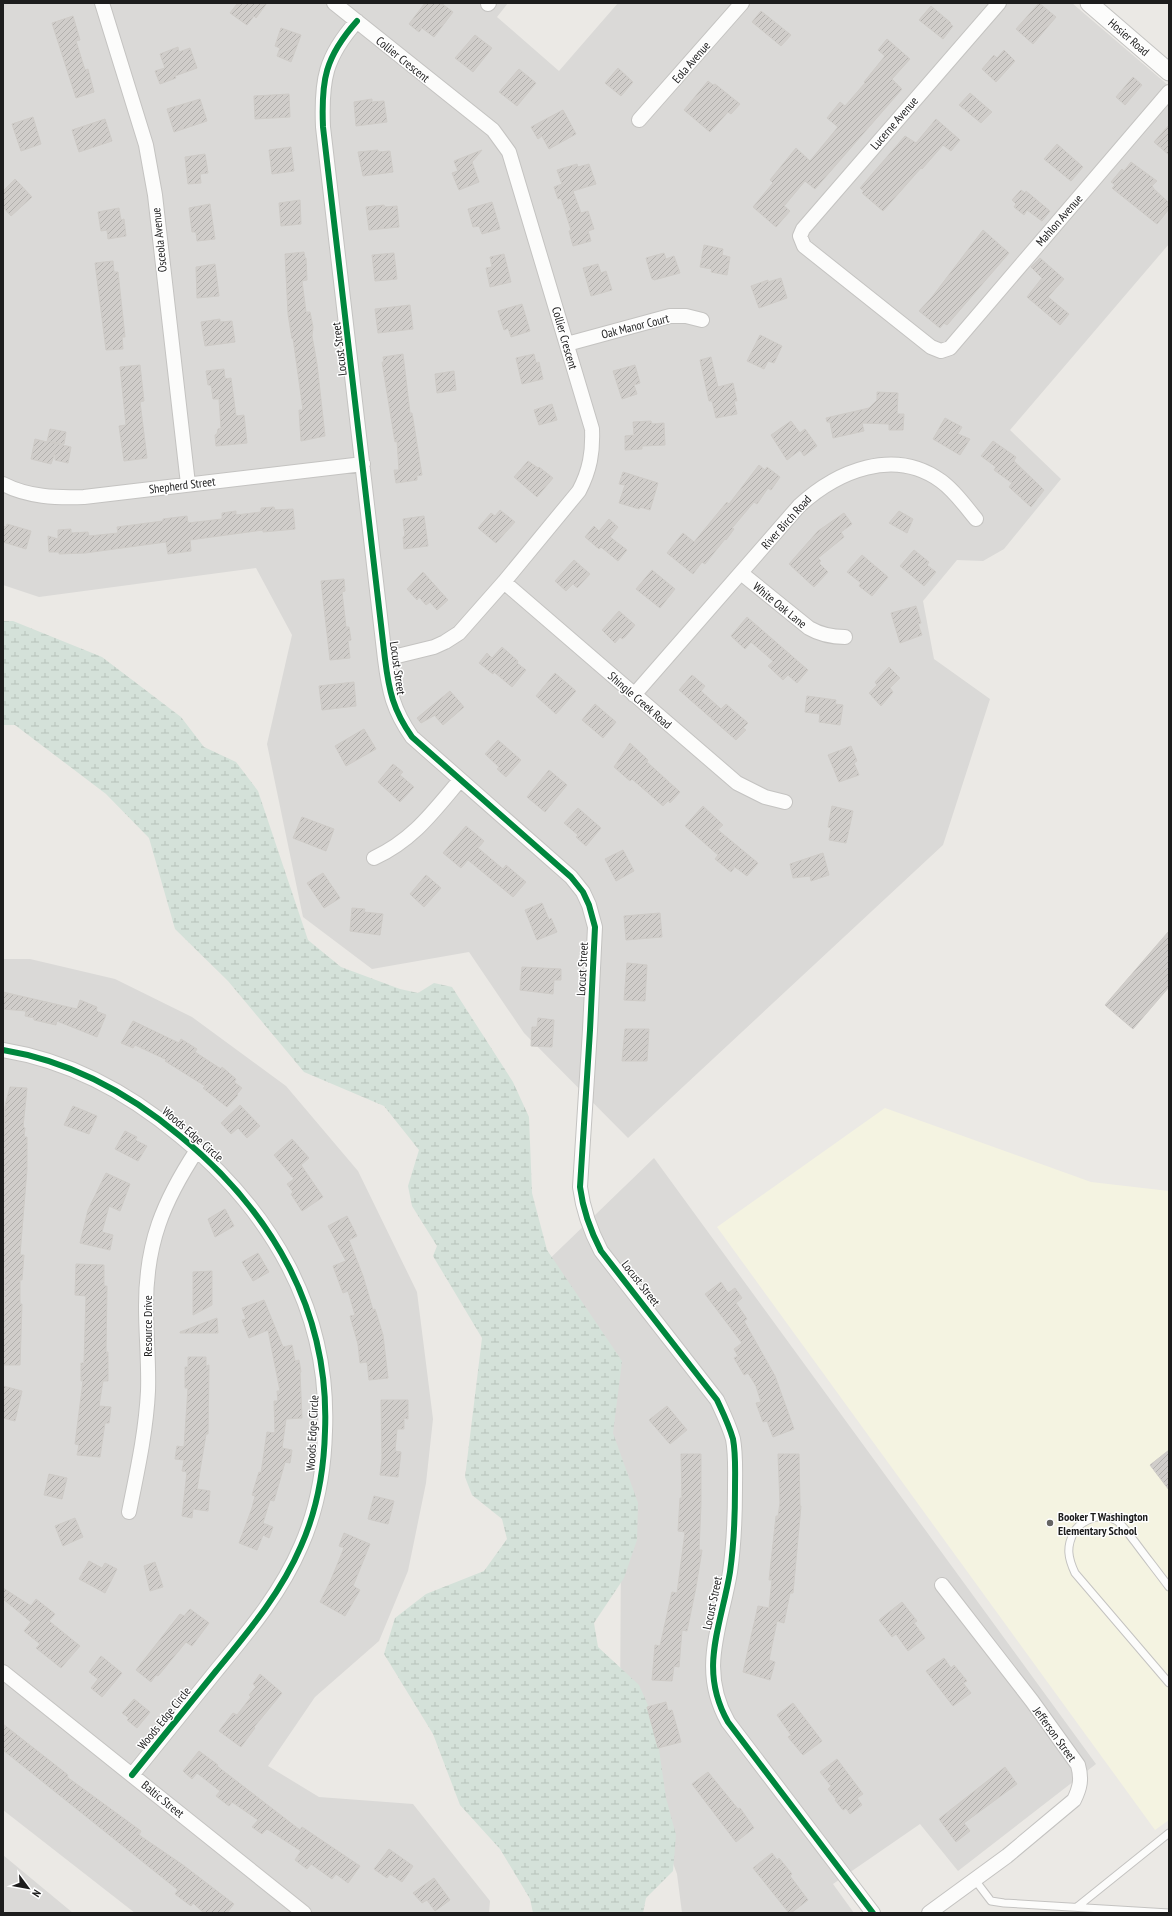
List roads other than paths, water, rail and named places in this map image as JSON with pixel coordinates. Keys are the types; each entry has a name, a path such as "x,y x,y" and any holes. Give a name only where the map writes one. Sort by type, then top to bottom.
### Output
{"street":[{"name":"Osceola Avenue","path":"102,3 147,152 155,195 188,484"},
{"name":"Collier Crescent","path":"334,3 486,125 500,138 514,165 592,429 593,447 591,461 587,475 573,500 459,633 434,647 385,659"},
{"name":"Eola Avenue","path":"639,120 742,3"},
{"name":"Lucerne Avenue","path":"950,348 941,351 931,346 804,246 800,236 802,228 998,3"},
{"name":"Hosier Road","path":"1089,3 1169,72"},
{"name":"Locust Street","path":"357,21 345,35 334,53 325,73 322,98 323,127 385,659 389,689 393,704 401,721 412,737 571,877 583,892 589,905 595,927 580,1187 583,1208 591,1232 601,1251 717,1400 733,1440 736,1461 735,1523 730,1572 713,1656 712,1675 715,1694 728,1722 873,1913"},
{"name":"Mahlon Avenue","path":"950,348 1169,92"},
{"name":"Oak Manor Court","path":"567,344 670,316 686,316 702,320"},
{"name":"Shepherd Street","path":"3,484 29,493 51,498 84,497 363,464"},
{"name":"River Birch Road","path":"634,695 799,506 812,494 831,481 848,473 872,466 894,464 912,468 929,474 941,481 960,499 976,519"},
{"name":"White Oak Lane","path":"741,573 809,628 819,634 833,637 845,637"},
{"name":"Shingle Creek Road","path":"504,582 737,783 765,797 785,802"},
{"path":"374,858 390,850 419,828 460,780"},
{"name":"Woods Edge Circle","path":"3,1050 18,1052 56,1063 122,1094 152,1113 197,1150 224,1177 254,1211 274,1240 292,1272 306,1304 318,1343 324,1376 326,1409 325,1451 321,1478 313,1512 302,1545 283,1582 261,1617 132,1775"},
{"name":"Resource Drive","path":"129,1512 143,1444 148,1391 146,1304 149,1256 154,1236 165,1207 179,1177 197,1150"},
{"name":"Jefferson Street","path":"929,1913 1043,1828 1074,1800 1080,1789 1081,1776 1078,1765 1032,1701 942,1585"},
{"name":"Baltic Street","path":"3,1672 304,1913"}],"lane":[{"path":"1169,1586 1128,1531 1117,1522 1100,1516 1082,1522 1076,1528 1070,1540 1068,1551 1069,1560 1075,1573 1169,1683"},
{"path":"1077,1907 1169,1833"},
{"path":"975,1880 991,1901 1169,1913"}],"place":[{"name":"Booker T Washington Elementary School","path":"1050,1523"}]}
